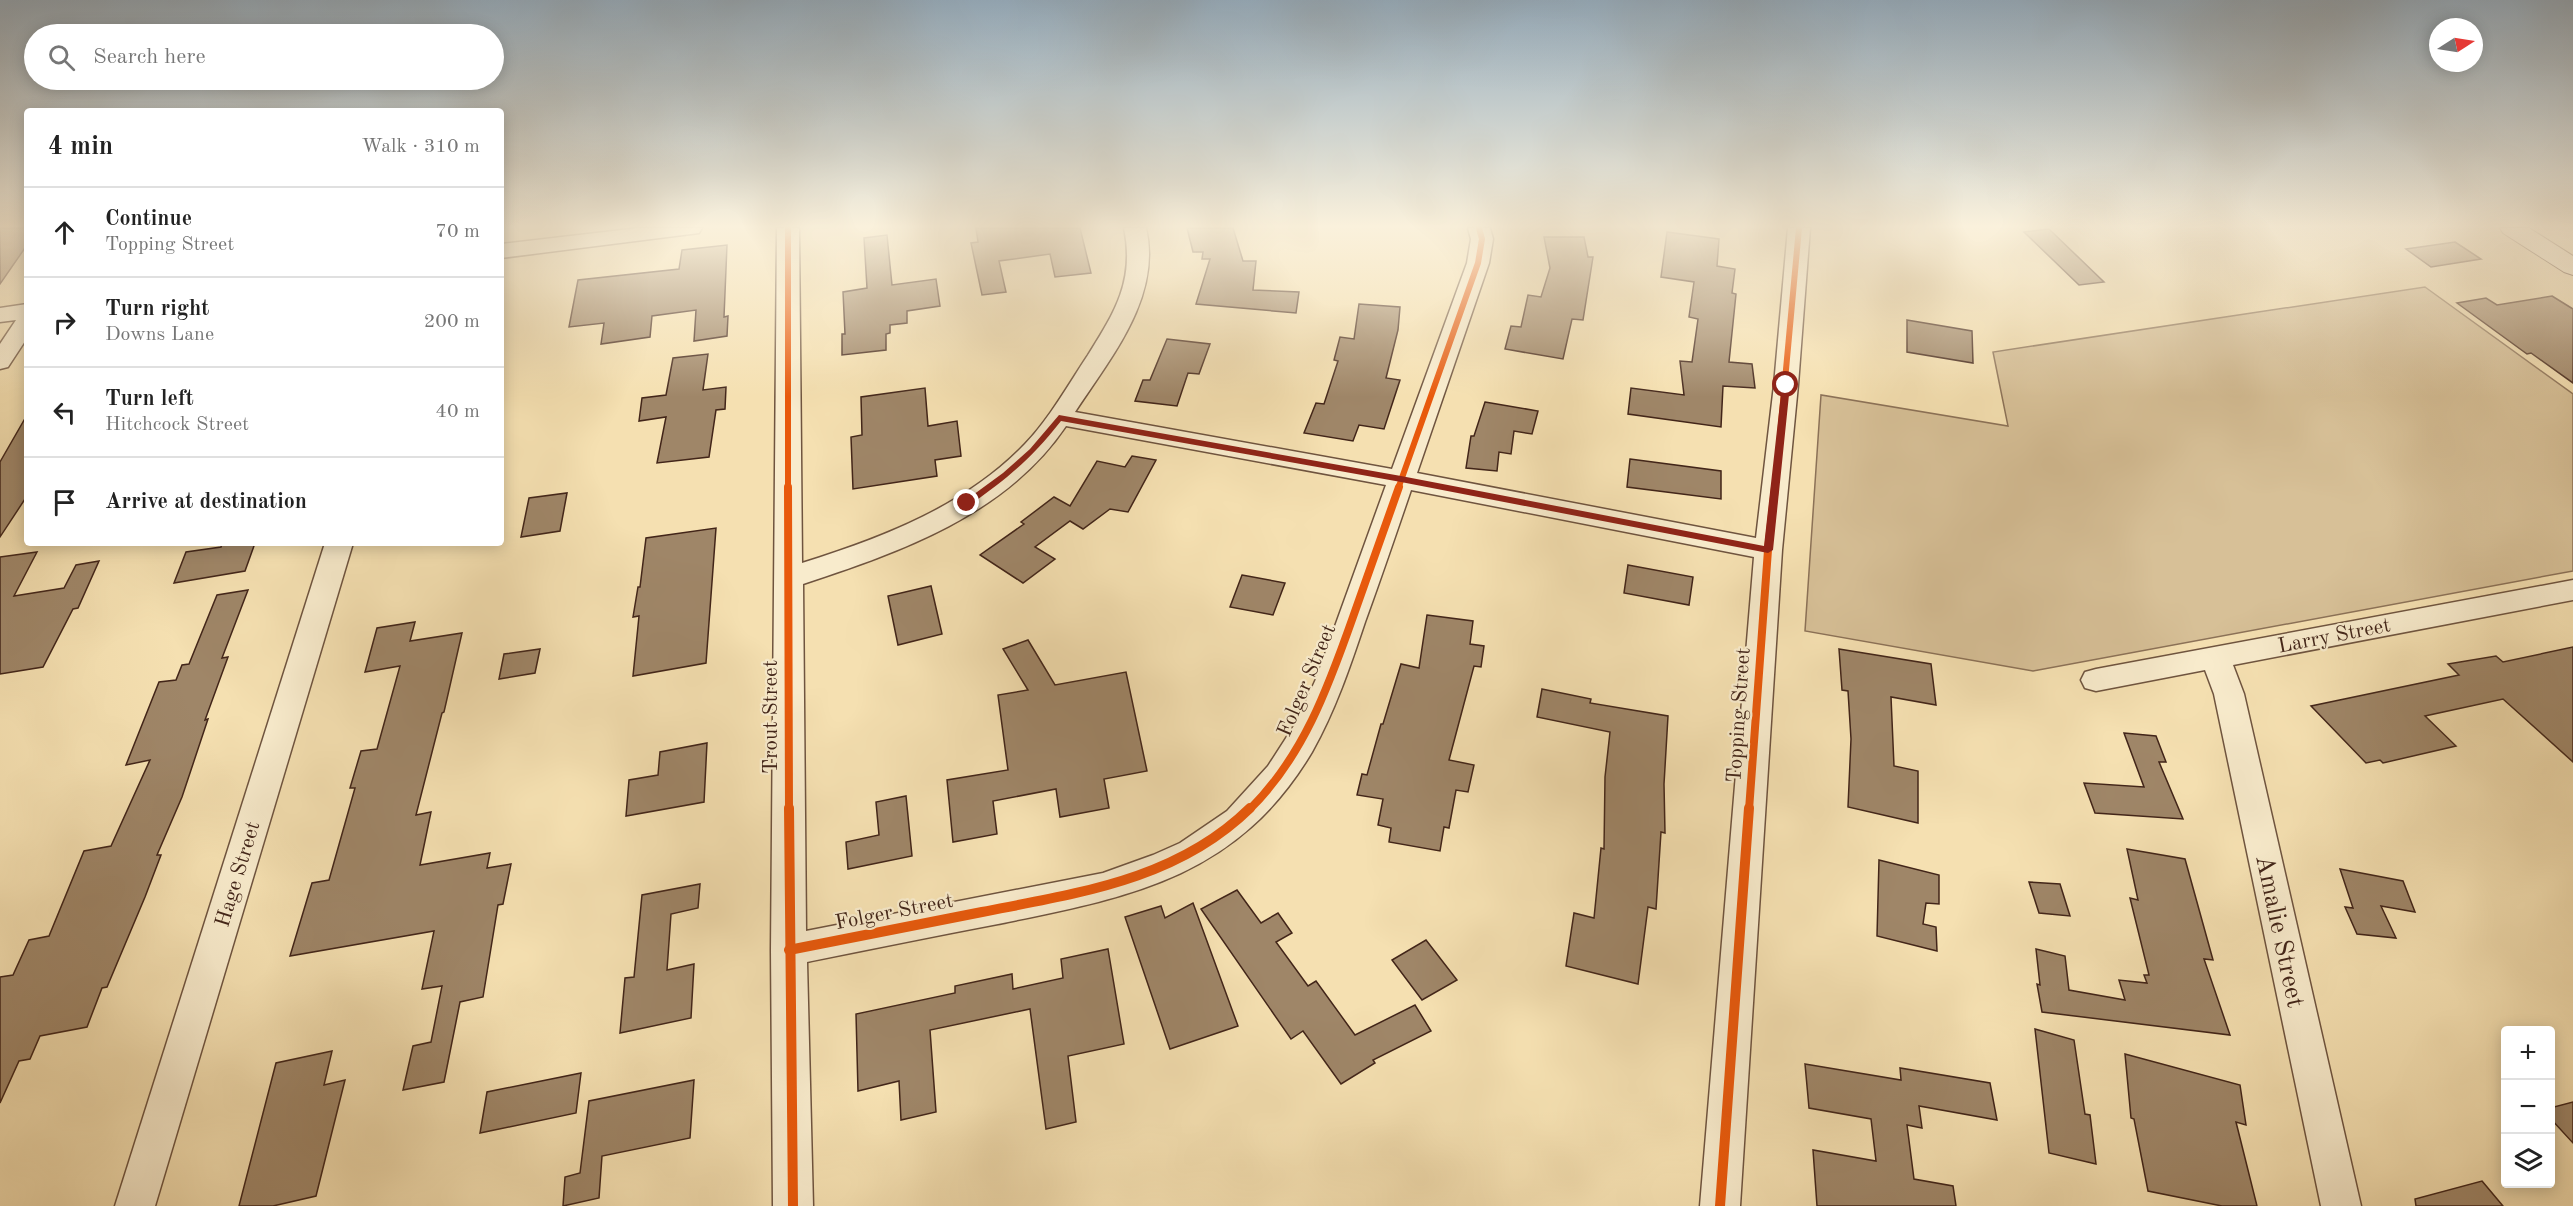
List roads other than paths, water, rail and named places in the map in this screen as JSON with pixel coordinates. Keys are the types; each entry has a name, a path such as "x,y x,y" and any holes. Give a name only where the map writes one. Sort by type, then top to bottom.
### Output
{"street":[{"name":"Trout Street","path":"788,284 789,950 793,1206"},
{"path":"788,578 853,558 935,523 1006,475 1033,451 1059,417 1122,319 1137,284"},
{"name":"Folger Street","path":"789,950 1103,888 1149,873 1186,857 1216,838 1254,807 1300,745 1331,679 1470,284"},
{"name":"Topping Street","path":"1720,1206 1768,550 1794,284"},
{"path":"0,315 24,311"},
{"path":"0,362 24,325"},
{"path":"1059,417 1401,479 1768,550"},
{"name":"Hage Street","path":"135,1206 338,546"},
{"name":"Larry Street","path":"2096,680 2573,590"},
{"name":"Amalie Street","path":"2215,658 2229,694 2342,1206"}]}
